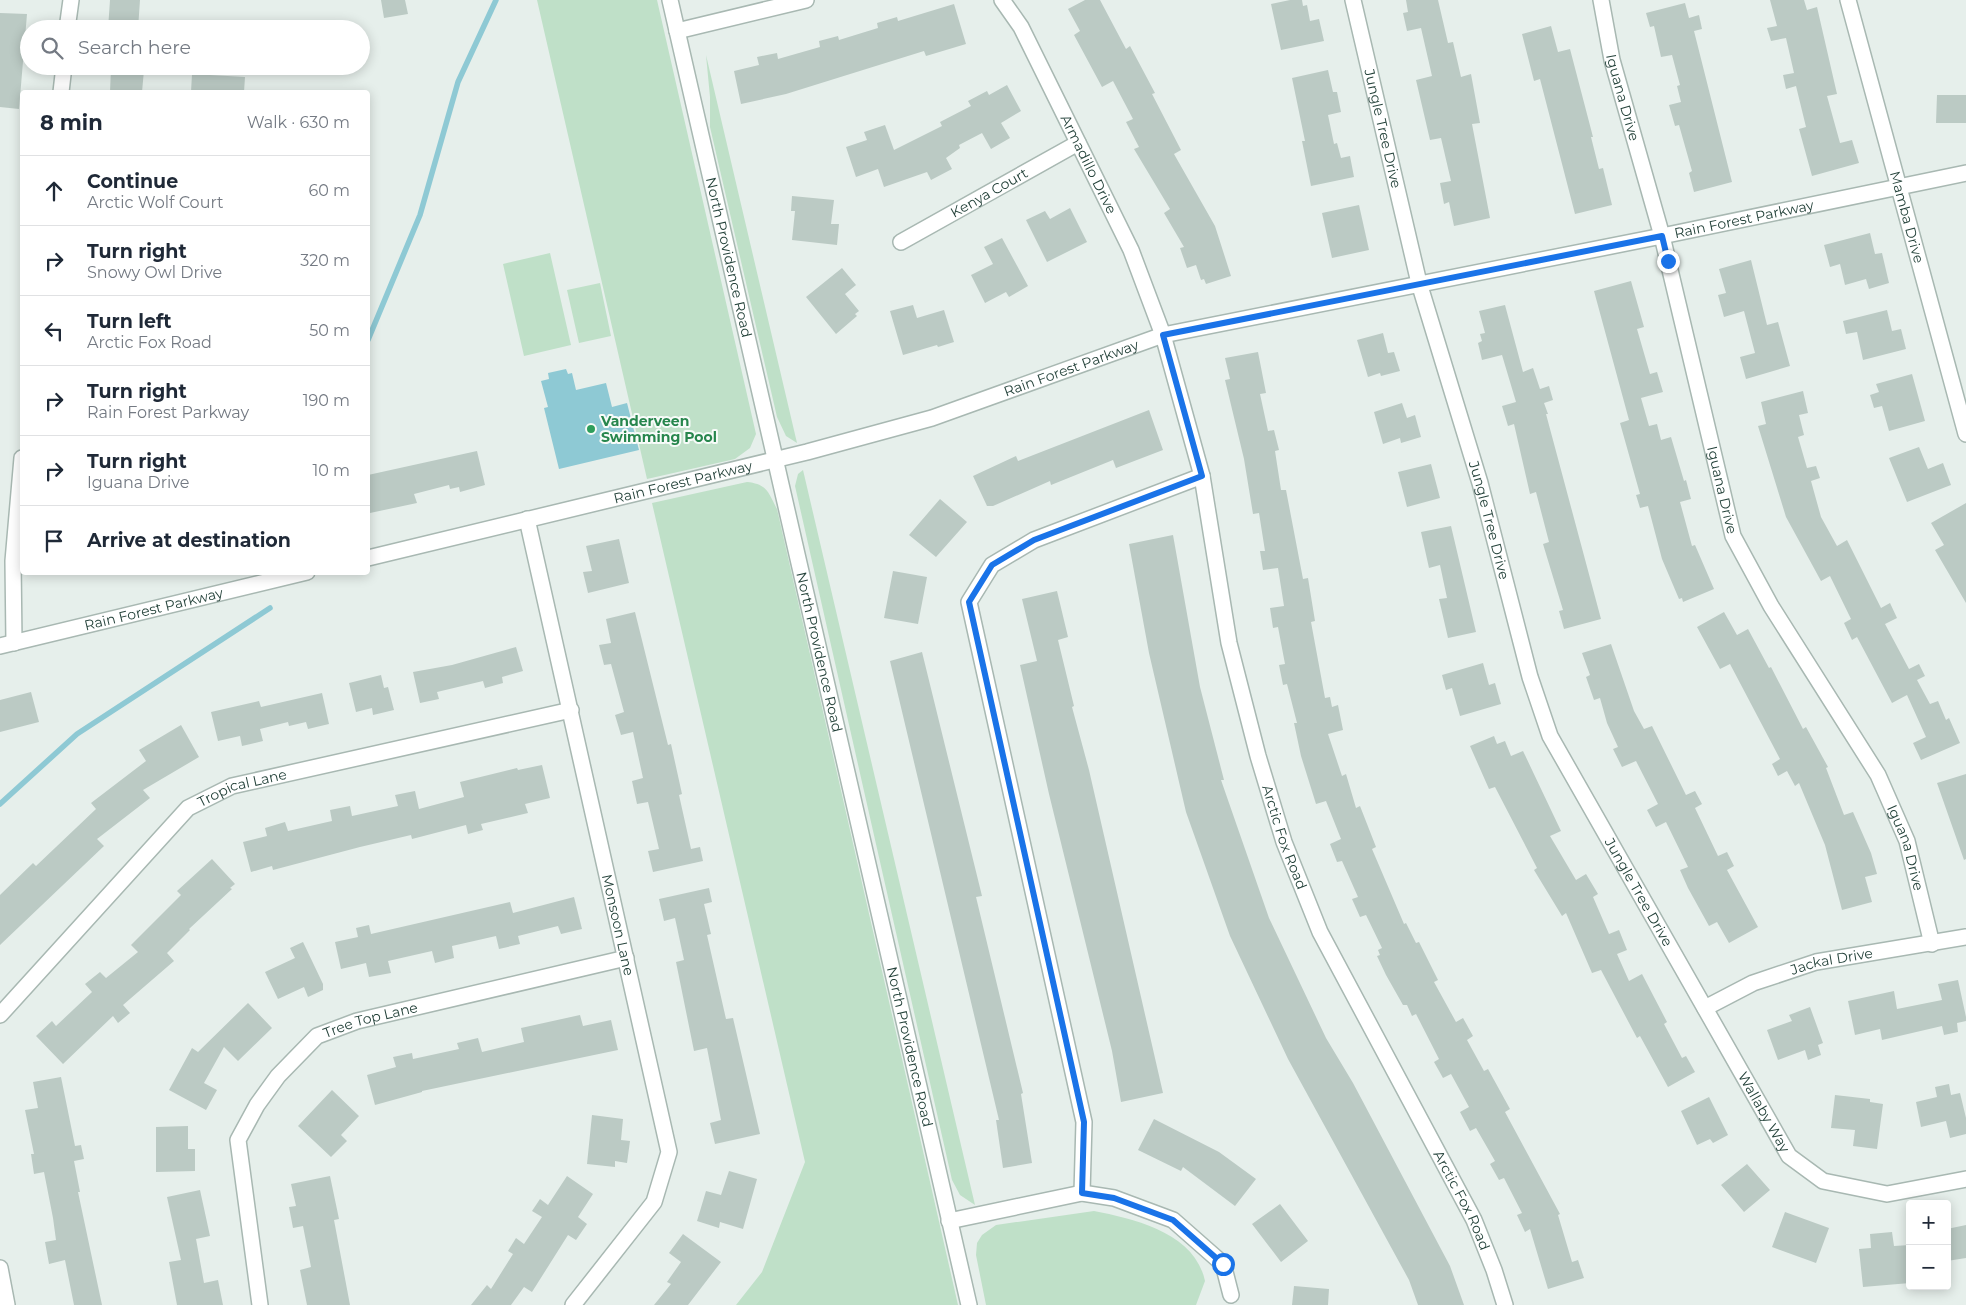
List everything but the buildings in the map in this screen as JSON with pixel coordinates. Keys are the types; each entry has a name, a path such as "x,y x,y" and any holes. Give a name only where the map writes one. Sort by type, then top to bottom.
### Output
{"street":[{"path":"69,20 70,0"},
{"name":"North Providence Road","path":"670,0 969,1305"},
{"path":"677,31 806,0"},
{"name":"Armadillo Drive","path":"1002,0 1021,27 1131,250 1163,335"},
{"name":"Jungle Tree Drive","path":"1352,0 1419,283 1480,483 1530,677 1550,736 1706,1008"},
{"name":"Iguana Drive","path":"1601,0 1612,60 1662,236 1733,536 1771,606 1878,775 1907,841 1932,944"},
{"name":"Mamba Drive","path":"1848,0 1966,434"},
{"path":"61,90 63,75"},
{"name":"Kenya Court","path":"901,242 1078,143"},
{"name":"Rain Forest Parkway","path":"370,558 775,460 932,418 1163,335 1662,236 1966,172"},
{"name":"Arctic Fox Road","path":"1163,335 1202,476 1229,644 1258,756 1284,842 1320,932 1474,1220 1494,1270 1505,1305"},
{"path":"1082,1193 1084,1122 969,602 992,565 1034,540 1202,476"},
{"path":"7,645 12,561 20,479"},
{"name":"Monsoon Lane","path":"527,519 669,1152 654,1202 573,1305"},
{"name":"Rain Forest Parkway","path":"7,645 295,575"},
{"name":"Tropical Lane","path":"0,1015 188,808 232,786 571,710"},
{"name":"Jackal Drive","path":"1706,1008 1753,983 1816,962 1966,937"},
{"name":"Tree Top Lane","path":"260,1305 238,1140 257,1105 278,1076 317,1036 357,1021 626,958"},
{"name":"Wallaby Way","path":"1706,1008 1789,1156 1823,1181 1887,1194 1966,1179"},
{"path":"949,1221 1082,1193 1114,1198 1173,1220 1223,1264 1231,1296"},
{"path":"0,1268 7,1305"}],"green space":[{"path":"537,0 657,0 756,434 750,448 735,459 647,479"},
{"path":"706,55 797,443 786,436 777,417 710,127 710,97"},
{"path":"550,253 571,345 524,356 503,264"},
{"path":"600,283 611,336 579,343 567,290"},
{"path":"803,470 975,1205 960,1195 952,1180 795,486 798,474"},
{"path":"747,482 763,487 777,509 958,1305 736,1305 762,1272 805,1162 652,503"},
{"path":"1094,1211 1145,1224 1176,1240 1189,1251 1199,1265 1205,1281 1196,1305 986,1305 976,1255 977,1243 982,1235 996,1225"}],"water":[{"name":"Vanderveen Swimming Pool","path":"566,369 568,374 572,373 576,390 606,383 612,407 627,403 639,450 559,469 544,408 548,407 541,381 549,379 548,373"}],"waterway":[{"path":"370,335 420,215 458,82 496,0"},
{"path":"0,804 77,734 270,608"}],"place":[{"name":"Vanderveen Swimming Pool","path":"591,429"}],"route":[{"path":"1223,1264 1173,1220 1114,1198 1082,1193 1084,1122 969,602 992,565 1034,540 1202,476 1182,397 1163,335 1662,236 1668,261"}]}
